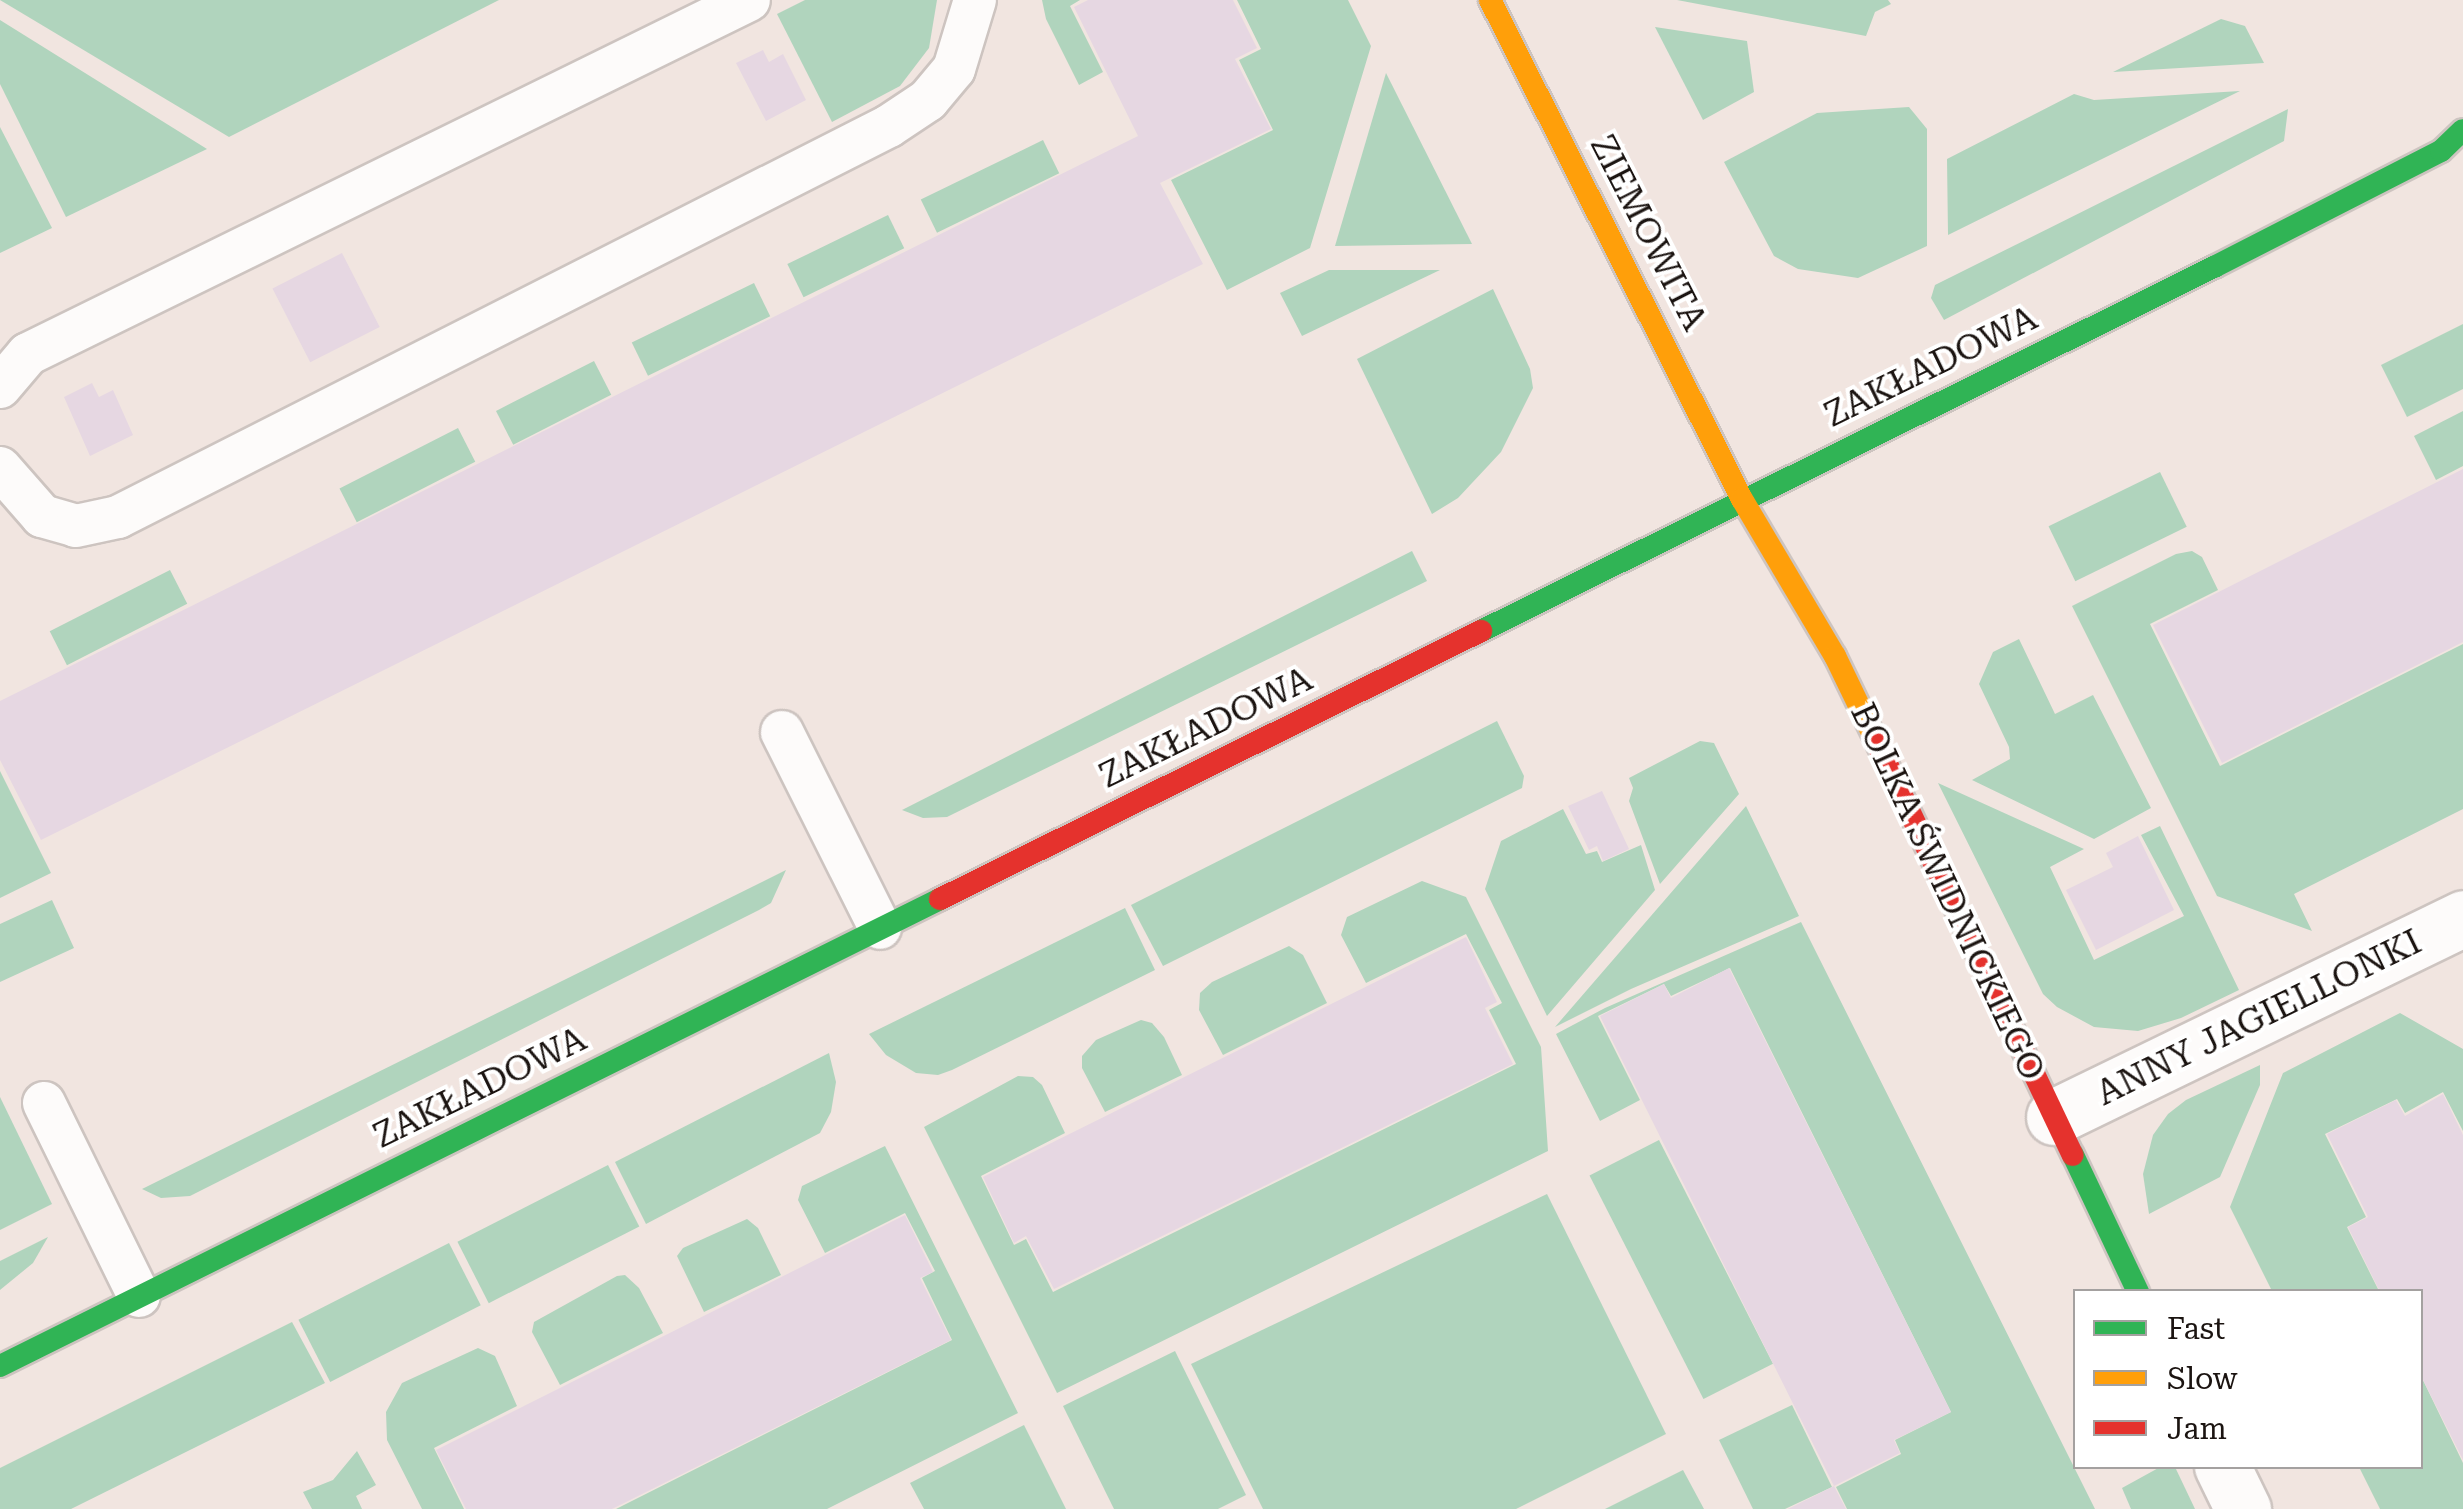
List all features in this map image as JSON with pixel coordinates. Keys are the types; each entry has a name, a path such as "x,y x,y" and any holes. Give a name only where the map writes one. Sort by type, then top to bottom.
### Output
{"street":[{"name":"ZIEMOWITA","path":"1490,0 1742,500"},
{"name":"ZAKŁADOWA","path":"0,1366 2452,150 2463,130"},
{"name":"BOLKA ŚWIDNICKIEGO","path":"1742,500 1835,656 2137,1289"},
{"name":"ANNY JAGIELLONKI","path":"2054,1117 2463,918"},
{"path":"2223,1469 2243,1509"}],"lane":[{"path":"0,387 28,354 749,0"},
{"path":"0,468 42,516 76,526 118,517 889,126 928,100 954,70 975,0"},
{"path":"782,732 880,928"},
{"path":"44,1103 140,1296"}],"green space":[{"path":"0,0 499,0 229,137"},
{"path":"805,0 937,0 929,48 900,86 832,122 777,14"},
{"path":"1042,0 1080,0 1070,6 1103,72 1079,85 1046,19"},
{"path":"1237,0 1348,0 1371,46 1310,248 1227,290 1171,180 1273,130 1239,60 1261,49"},
{"path":"1677,0 1888,0 1891,4 1875,12 1866,36"},
{"path":"2221,19 2245,26 2264,63 2113,72"},
{"path":"0,20 207,149 66,217 0,84"},
{"path":"1655,27 1747,41 1754,92 1703,120"},
{"path":"1386,73 1472,244 1335,246"},
{"path":"2240,91 1948,235 1947,159 2074,94 2094,100"},
{"path":"1909,107 1927,129 1927,246 1858,278 1798,269 1774,256 1724,162 1817,113"},
{"path":"2288,109 2284,141 1944,320 1931,298 1935,285"},
{"path":"0,127 52,228 0,253"},
{"path":"1043,140 1059,173 937,233 921,200"},
{"path":"888,215 904,248 804,297 787,264"},
{"path":"1329,270 1440,270 1302,336 1280,293"},
{"path":"754,283 770,316 648,376 632,343"},
{"path":"1493,289 1530,369 1533,388 1501,452 1458,498 1432,514 1357,359"},
{"path":"2463,324 2463,389 2407,417 2381,365"},
{"path":"594,361 611,395 513,445 496,411"},
{"path":"2463,411 2463,466 2436,480 2414,436"},
{"path":"458,428 475,462 357,522 339,488"},
{"path":"2160,472 2187,527 2075,581 2049,526"},
{"path":"1412,551 1427,581 947,817 923,818 902,810"},
{"path":"2192,551 2202,557 2218,590 2150,624 2220,766 2463,644 2463,809 2294,894 2312,931 2217,896 2072,606 2176,554"},
{"path":"170,570 187,604 67,665 50,631"},
{"path":"2019,639 2055,714 2093,695 2151,808 2094,839 1972,780 2010,759 2009,747 1979,684 1993,652"},
{"path":"1497,721 1524,776 1522,788 1163,966 1131,905"},
{"path":"1700,741 1714,743 1739,794 1660,884 1629,801 1633,788 1629,778"},
{"path":"0,771 51,873 0,898"},
{"path":"1938,783 2084,849 2050,867 2094,960 2184,916 2141,835 2160,826 2239,990 2181,1018 2138,1031 2094,1027 2057,1007 2043,994"},
{"path":"1746,806 1799,916 1631,989 1555,1027"},
{"path":"1563,809 1586,854 1597,851 1602,862 1641,845 1655,890 1547,1016 1485,889 1501,841"},
{"path":"786,870 771,903 759,910 190,1196 161,1198 142,1189"},
{"path":"1422,881 1466,897 1541,1047 1548,1151 1057,1393 924,1127 1018,1076 1033,1077 1042,1085 1065,1133 981,1176 1014,1245 1026,1239 1053,1292 1516,1064 1489,1010 1502,1003 1466,934 1366,983 1341,935 1347,917"},
{"path":"52,900 74,948 0,982 0,924"},
{"path":"1125,908 1155,970 952,1070 938,1075 916,1073 886,1055 869,1034"},
{"path":"1801,922 2095,1509 1847,1509 1836,1487 1901,1454 1895,1440 1951,1412 1730,968 1671,996 1664,984 1598,1016 1640,1100 1600,1121 1556,1034 1605,1008"},
{"path":"1289,946 1303,955 1327,1003 1223,1055 1199,1010 1200,993 1212,982"},
{"path":"2400,1013 2463,1049 2463,1131 2443,1092 2405,1113 2397,1099 2325,1134 2366,1217 2347,1227 2378,1289 2271,1289 2230,1207 2283,1073"},
{"path":"1141,1020 1152,1023 1164,1037 1182,1075 1105,1112 1082,1068 1082,1056 1096,1040"},
{"path":"829,1053 836,1082 831,1112 820,1133 646,1224 615,1162"},
{"path":"2260,1065 2260,1085 2220,1177 2149,1214 2143,1174 2153,1135 2168,1114 2186,1100"},
{"path":"0,1097 52,1204 0,1230"},
{"path":"1659,1140 1773,1364 1703,1399 1590,1175"},
{"path":"885,1146 1018,1413 827,1509 616,1509 952,1340 922,1278 935,1271 905,1213 825,1253 798,1200 802,1186"},
{"path":"608,1165 639,1226 489,1303 457,1242"},
{"path":"1547,1194 1666,1434 1516,1509 1263,1509 1191,1364"},
{"path":"747,1219 758,1228 781,1275 704,1312 677,1256 683,1248"},
{"path":"48,1237 33,1263 0,1290 0,1261"},
{"path":"449,1243 481,1305 330,1382 298,1320"},
{"path":"625,1275 639,1288 663,1333 560,1385 532,1332 534,1322"},
{"path":"292,1322 325,1383 71,1509 0,1509 0,1468"},
{"path":"478,1348 495,1356 517,1406 434,1448 464,1509 422,1509 387,1440 386,1412 402,1383"},
{"path":"1175,1351 1246,1495 1218,1509 1114,1509 1063,1406"},
{"path":"2423,1380 2463,1463 2463,1509 2380,1509 2360,1469 2423,1469"},
{"path":"1792,1405 1832,1487 1785,1509 1753,1509 1719,1440"},
{"path":"1024,1425 1066,1509 924,1509 910,1483"},
{"path":"357,1451 376,1485 356,1496 362,1509 312,1509 303,1492 333,1480"},
{"path":"2157,1469 2176,1469 2195,1509 2131,1509 2122,1488"},
{"path":"1683,1470 1704,1509 1605,1509"}],"building":[{"path":"1088,0 1233,0 1257,48 1235,59 1271,129 1160,183 1203,264 41,840 0,760 0,701 1138,136 1074,7"},
{"path":"763,50 769,62 783,54 806,100 766,121 736,63"},
{"path":"342,253 380,327 310,362 273,288"},
{"path":"92,383 99,397 113,390 133,435 90,456 64,397"},
{"path":"2463,469 2463,642 2222,763 2153,625"},
{"path":"1602,791 1629,849 1603,861 1597,846 1589,850 1568,806"},
{"path":"2138,836 2174,910 2096,950 2066,890 2113,867 2106,853"},
{"path":"1466,937 1497,1002 1485,1008 1513,1064 1054,1289 1026,1236 1014,1243 983,1177"},
{"path":"1729,968 1951,1412 1894,1440 1900,1453 1834,1486 1600,1016 1664,984 1671,998"},
{"path":"2443,1094 2463,1135 2463,1460 2423,1380 2423,1289 2379,1289 2348,1227 2368,1217 2327,1134 2396,1100 2405,1116"},
{"path":"905,1215 933,1272 920,1278 951,1340 612,1509 466,1509 436,1450"},
{"path":"1834,1486 1846,1509 1788,1509"}],"traffic: fast":[{"path":"1481,631 2214,267 2441,151 2463,130"},
{"path":"0,1366 940,899"},
{"path":"2073,1155 2137,1289"}],"traffic: slow":[{"path":"1490,0 1742,499 1835,656 1877,743"}],"traffic: jam":[{"path":"940,899 1481,631"},
{"path":"1877,743 2073,1155"}]}
